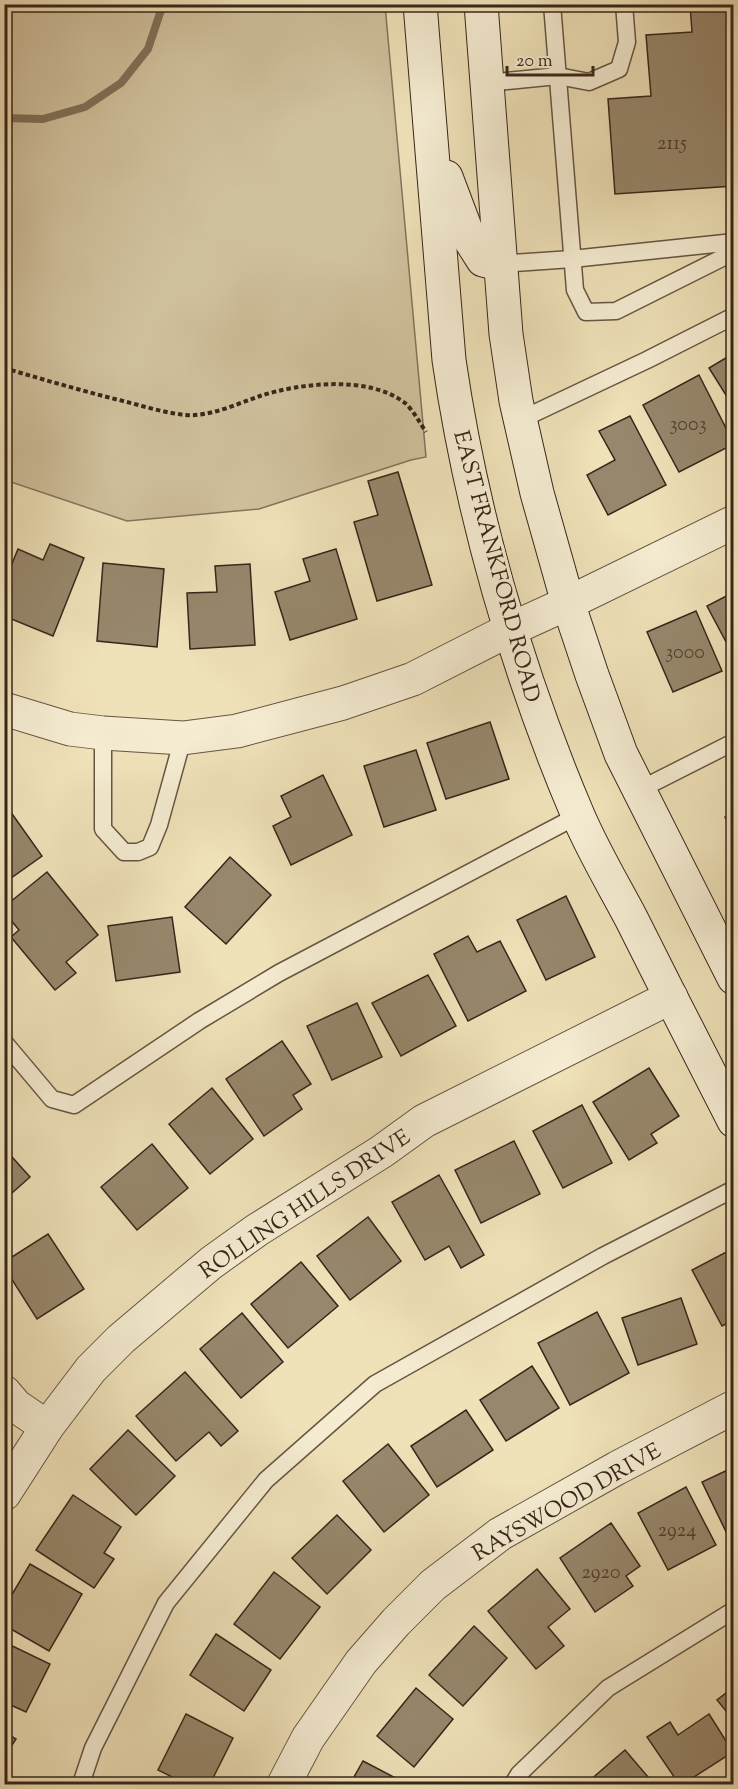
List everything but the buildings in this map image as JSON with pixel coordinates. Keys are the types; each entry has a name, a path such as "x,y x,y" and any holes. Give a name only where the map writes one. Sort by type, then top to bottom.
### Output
{"main road":[{"name":"EAST FRANKFORD ROAD","path":"420,4 449,360 456,409 477,504 511,629 540,720 578,816 734,1121"},
{"path":"481,4 506,334 520,420 537,493 568,603 621,754 732,972"},
{"path":"431,130 452,198 469,238 483,260 499,264"},
{"path":"4,710 70,729 103,733 183,738 237,731 343,703 413,679 511,629 734,522"},
{"name":"ROLLING HILLS DRIVE","path":"4,1494 47,1427 91,1370 121,1339 211,1263 257,1230 381,1152 424,1121 671,997"},
{"path":"4,1392 16,1406 47,1427"},
{"name":"RAYSWOOD DRIVE","path":"284,1785 308,1738 361,1662 433,1585 500,1534 617,1468 734,1407"}],"lane":[{"path":"552,4 574,290 586,312 616,311 734,252"},
{"path":"486,83 558,76 589,82 619,69 627,42 624,4"},
{"path":"499,264 572,259 734,242"},
{"path":"520,420 648,360 734,316"},
{"path":"103,733 103,830 124,852 138,852 150,847 159,825 183,738"},
{"path":"639,790 734,741"},
{"path":"4,1042 52,1099 74,1105 199,1022 279,973 578,816"},
{"path":"81,1785 93,1748 166,1603 266,1480 375,1384 603,1256 734,1189"},
{"path":"513,1785 519,1774 608,1688 734,1610"}],"path":[{"path":"4,368 102,396 187,415 213,412 263,395 296,388 326,385 366,386 388,392 407,404 426,432"}],"shaded area":[{"path":"5,4 385,5 426,457 259,509 127,521 5,480"}],"waterway":[{"path":"4,118 43,119 85,107 121,83 148,49 163,4"}]}
